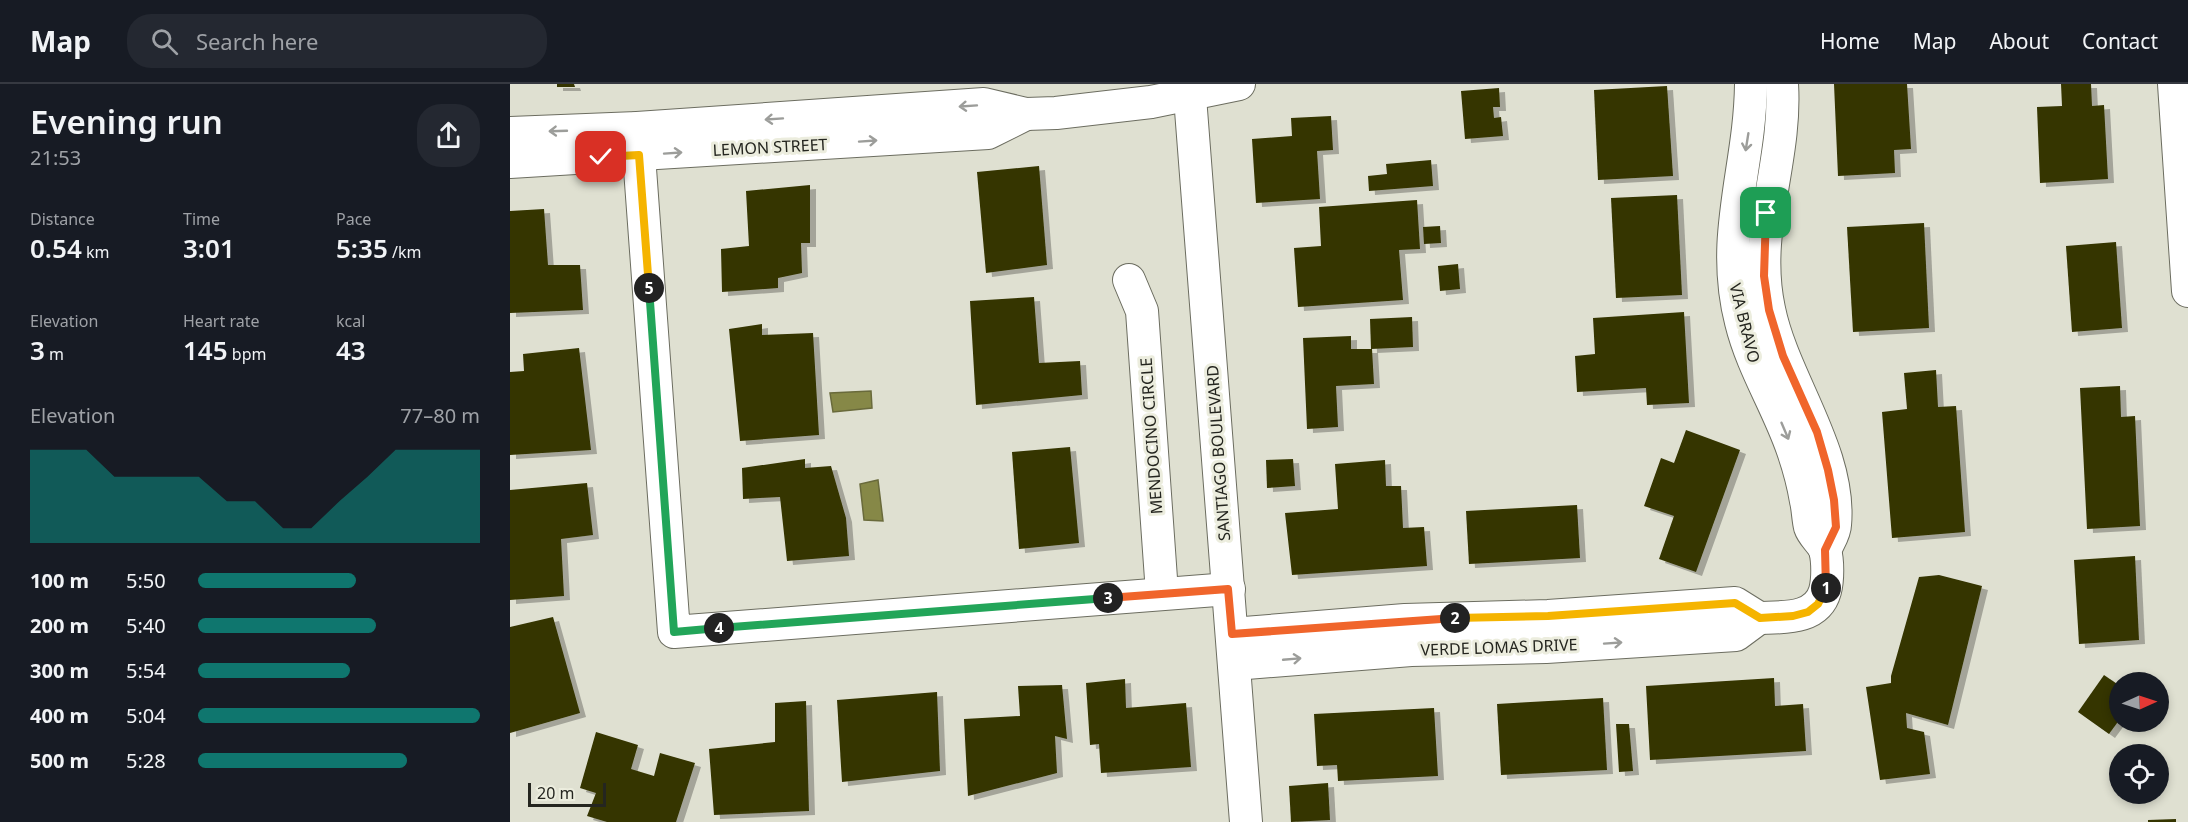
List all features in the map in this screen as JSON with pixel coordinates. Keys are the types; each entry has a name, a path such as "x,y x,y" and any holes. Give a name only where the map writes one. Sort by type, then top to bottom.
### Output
{"street":[{"name":"LEMON STREET","path":"510,162 638,142 984,105 1026,114 1106,108 1189,89 1239,84"},
{"name":"VIA BRAVO","path":"1751,84 1749,134 1731,247 1733,282 1747,343 1781,387"},
{"name":"VIA BRAVO","path":"1782,84 1780,136 1765,225 1764,276 1791,446 1801,476 1811,529 1825,550 1827,574 1825,592 1818,604"},
{"path":"2174,84 2186,231 2188,291"},
{"name":"SANTIAGO BOULEVARD","path":"1189,89 1246,822"},
{"name":"LEMON STREET","path":"510,133 638,142"},
{"path":"638,142 674,632 1228,589"},
{"path":"1734,219 1765,225"},
{"name":"MENDOCINO CIRCLE","path":"1129,280 1142,311 1162,593"},
{"name":"VERDE LOMAS DRIVE","path":"1233,649 1411,650 1546,647 1737,635 1760,618 1808,612 1818,604"}],"shaded area":[{"path":"871,391 872,408 833,412 830,393"},
{"path":"878,480 883,521 864,520 860,484"}],"building":[{"path":"557,84 574,84 575,87 557,87"},
{"path":"1834,84 1907,84 1911,149 1894,150 1895,173 1838,176"},
{"path":"2061,84 2091,84 2092,106 2104,105 2108,179 2040,183 2037,107 2062,106"},
{"path":"1667,86 1673,176 1598,180 1594,90"},
{"path":"1499,88 1500,107 1493,107 1494,118 1501,117 1503,136 1465,139 1461,91"},
{"path":"1331,116 1333,150 1317,151 1320,199 1256,203 1252,139 1292,136 1291,118"},
{"path":"1431,160 1433,186 1369,191 1368,176 1387,174 1386,164"},
{"path":"1039,166 1047,265 986,273 977,172"},
{"path":"810,185 810,243 801,243 802,273 778,278 778,288 722,292 721,249 749,246 746,191"},
{"path":"1677,195 1682,295 1616,298 1611,198"},
{"path":"1417,200 1420,249 1399,250 1403,300 1298,307 1294,248 1321,246 1319,207"},
{"path":"544,209 548,265 580,265 583,310 510,313 510,211"},
{"path":"1924,223 1929,328 1853,332 1847,227"},
{"path":"1440,226 1441,243 1424,244 1423,227"},
{"path":"2116,242 2122,328 2072,332 2066,246"},
{"path":"1458,264 1460,289 1440,291 1438,266"},
{"path":"1034,297 1039,363 1080,361 1082,395 976,405 970,301"},
{"path":"1684,312 1689,403 1647,405 1646,388 1577,392 1575,356 1595,354 1593,318"},
{"path":"1412,317 1413,347 1371,349 1370,319"},
{"path":"762,324 762,335 813,333 819,435 740,441 729,329"},
{"path":"1351,336 1351,349 1372,349 1374,384 1336,386 1338,427 1307,429 1303,338"},
{"path":"579,348 591,450 510,455 510,372 524,371 523,354"},
{"path":"1936,370 1938,407 1956,406 1965,532 1892,538 1882,412 1907,409 1904,373"},
{"path":"2120,386 2121,417 2135,416 2140,526 2087,529 2080,388"},
{"path":"1686,430 1740,450 1696,572 1659,559 1674,516 1644,506 1661,458 1674,463"},
{"path":"1070,447 1079,543 1019,549 1012,452"},
{"path":"805,459 805,468 831,466 846,518 849,556 787,561 780,497 743,499 742,468"},
{"path":"1293,459 1295,486 1267,488 1266,460"},
{"path":"1385,460 1386,486 1401,486 1403,528 1424,527 1427,566 1292,575 1285,513 1338,509 1335,464"},
{"path":"587,483 593,535 561,539 564,596 510,600 510,490"},
{"path":"1577,505 1580,558 1469,564 1466,511"},
{"path":"2135,556 2139,640 2079,644 2074,560"},
{"path":"1939,575 1982,586 1948,725 1906,713 1907,728 1924,732 1930,774 1880,780 1866,687 1891,683 1919,577"},
{"path":"553,617 580,713 510,733 510,627"},
{"path":"2104,675 2109,678 2109,734 2078,712"},
{"path":"1774,678 1775,706 1803,704 1806,751 1650,760 1646,686"},
{"path":"1125,679 1126,708 1186,703 1191,767 1101,773 1099,744 1090,745 1086,683"},
{"path":"1062,685 1067,739 1055,736 1057,773 968,796 964,719 1020,716 1018,686"},
{"path":"937,692 940,771 842,782 837,700"},
{"path":"1603,698 1607,770 1501,775 1497,704"},
{"path":"806,701 809,811 714,815 709,749 775,742 775,703"},
{"path":"1434,708 1438,776 1338,781 1337,765 1317,766 1314,714"},
{"path":"1616,724 1629,724 1633,771 1619,772"},
{"path":"596,732 638,745 631,769 654,776 660,753 695,763 676,822 607,822 587,816 596,793 580,788"},
{"path":"1328,783 1330,820 1291,822 1289,786"},
{"path":"2176,819 2176,822 2148,822 2148,820"}],"route":[{"path":"601,157 639,155 674,632 1228,589 1232,634 1405,620 1548,616 1735,603 1760,618 1793,616 1808,612 1818,604 1825,592 1827,574 1825,550 1836,527 1834,500 1817,432 1783,356 1769,310 1764,276 1766,213"}]}
